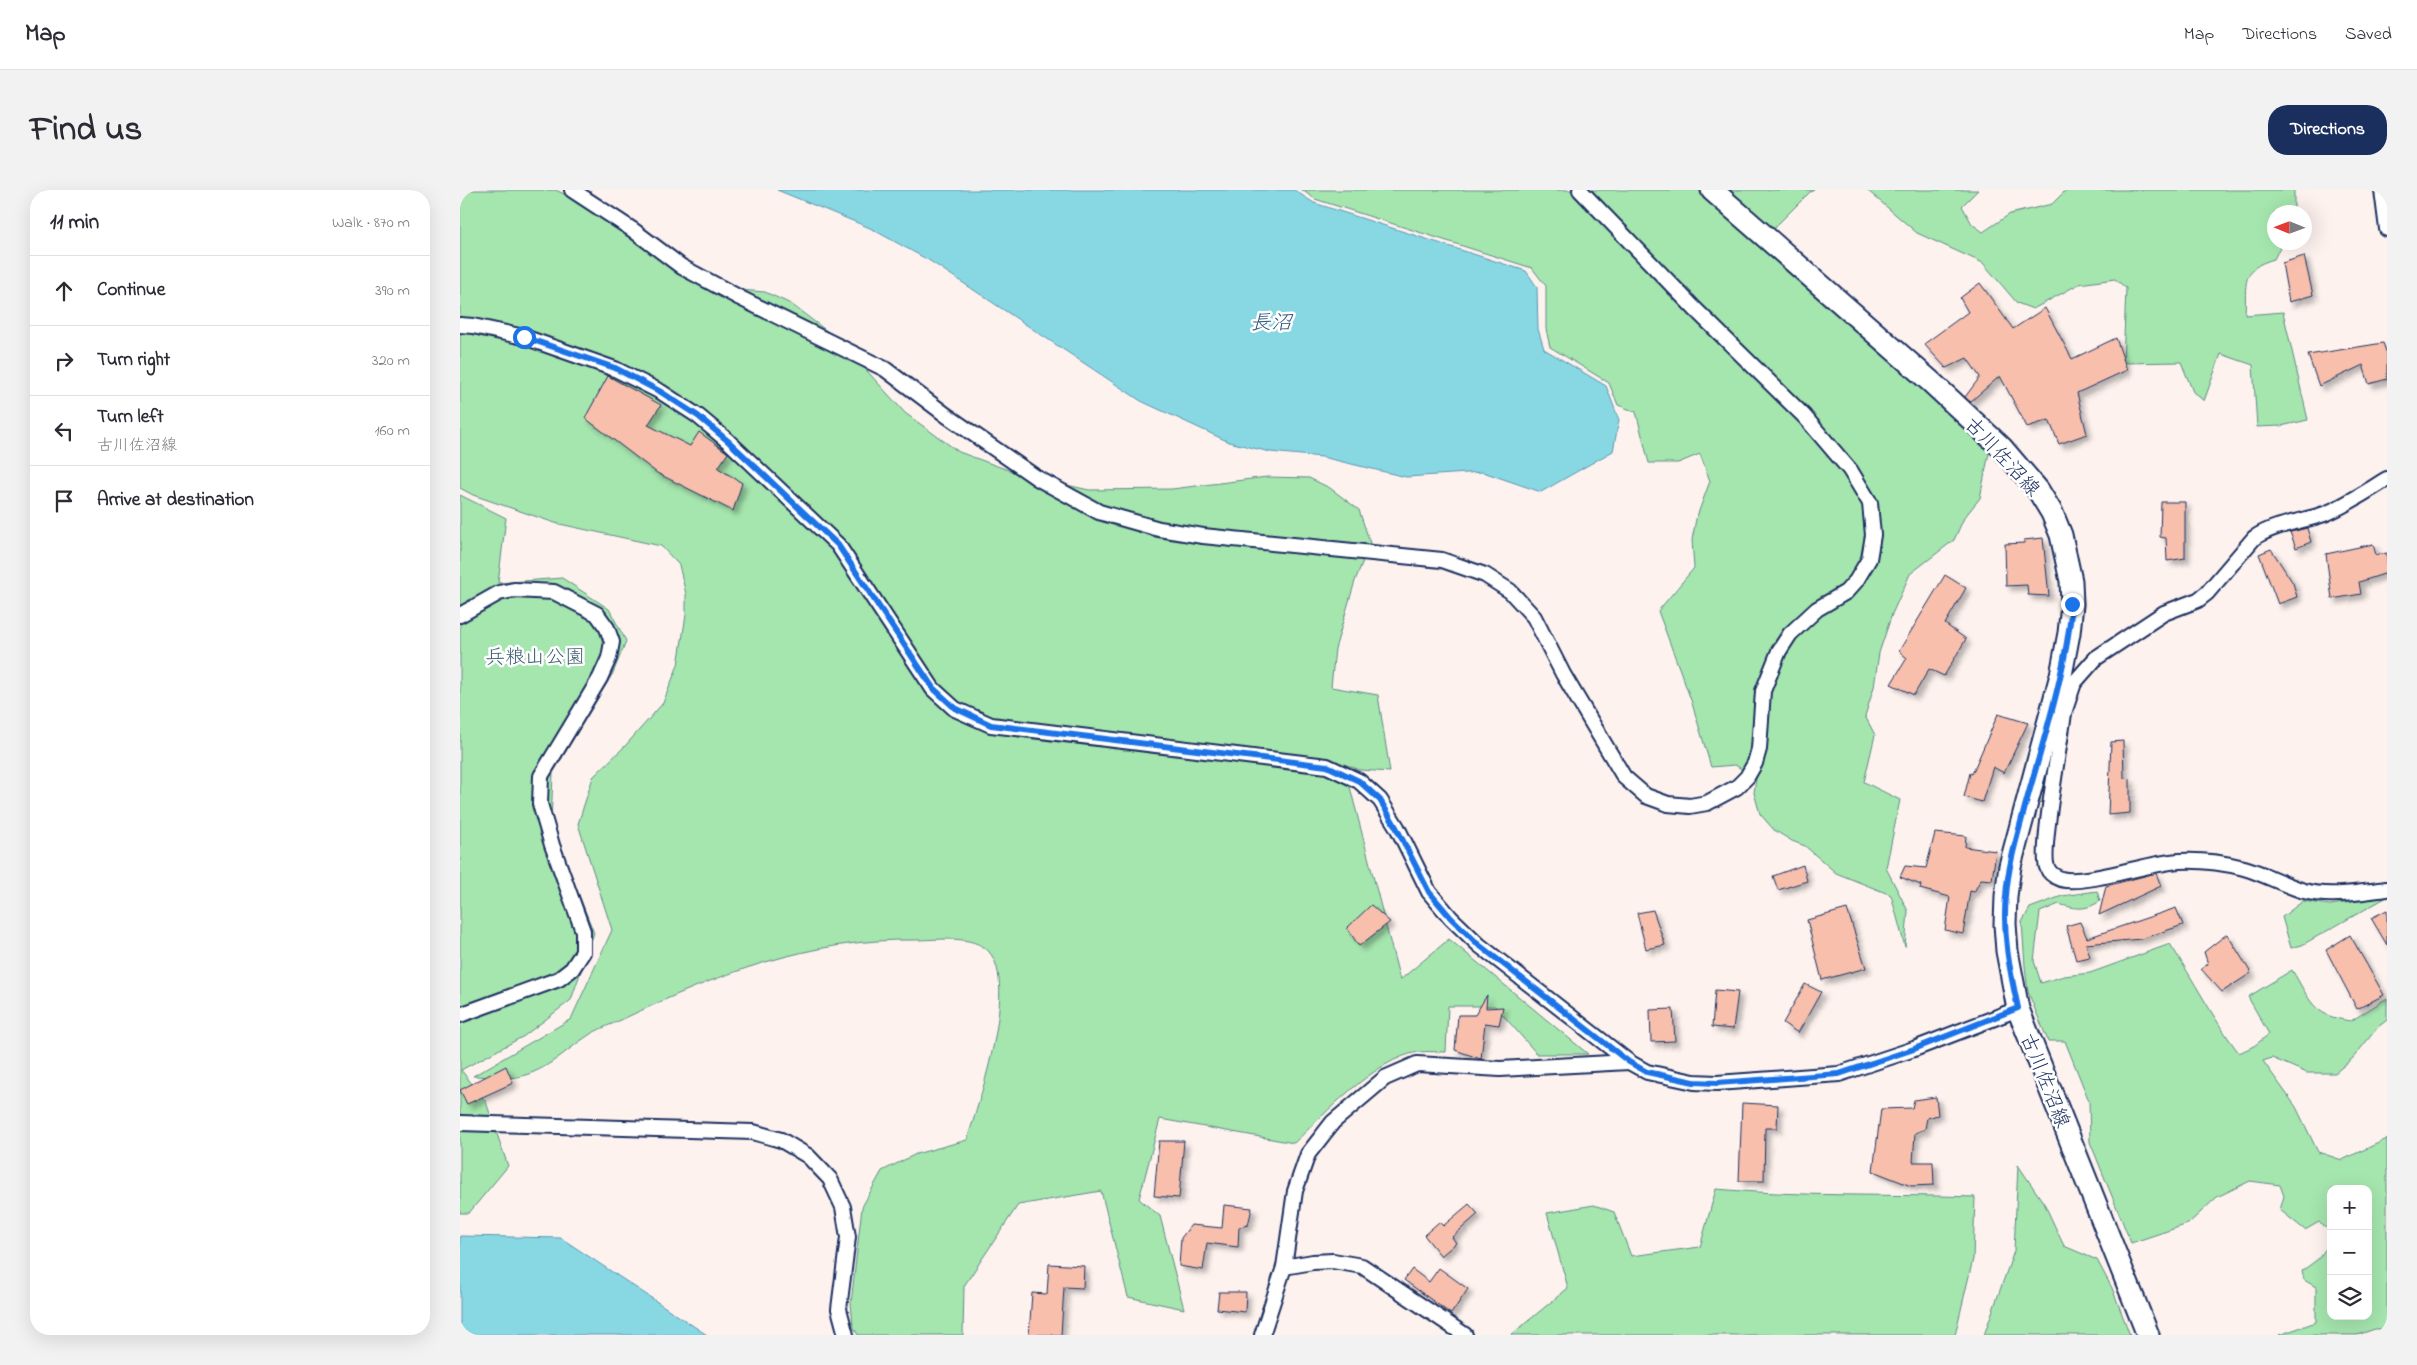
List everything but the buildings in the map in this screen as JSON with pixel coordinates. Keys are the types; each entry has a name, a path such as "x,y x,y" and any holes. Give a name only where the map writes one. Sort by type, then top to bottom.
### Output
{"main road":[{"name":"古川佐沼線","path":"1712,190 2002,448 2038,490 2061,535 2071,580 2072,604 2069,633 2058,711 2017,836 2006,896 2007,951 2018,1008 2148,1335"}],"street":[{"path":"572,190 633,230 682,267 740,298 885,369 946,415 1037,478 1099,512 1159,529 1203,536 1442,560 1485,574 1510,590 1534,617 1564,674 1624,777 1646,796 1668,804 1690,806 1707,803 1737,787 1747,777 1754,763 1759,749 1763,691 1779,651 1790,634 1817,609 1846,592 1856,581 1869,559 1873,536 1870,503 1850,470 1804,416 1694,309 1580,190"},
{"path":"2382,190 2387,229"},
{"path":"460,325 524,337 615,368 661,392 698,416 728,441 838,545 933,688 955,708 991,725 1327,766 1359,781 1380,800 1429,892 1451,918 1479,945 1629,1062 1647,1072 1694,1082 1717,1083 1839,1074 1914,1049 2018,1008"},
{"path":"2387,479 2338,508 2305,520 2276,527 2254,538 2207,593 2198,600 2164,613 2096,658 2074,683 2058,711 2046,843 2047,867 2053,875 2062,880 2080,880 2156,864 2180,861 2213,862 2244,868 2305,891 2329,894 2387,889"},
{"path":"460,615 499,593 514,590 554,592 597,614 607,628 612,642 609,658 600,678 541,776 540,804 552,845 583,931 583,952 572,968 559,979 460,1016"},
{"path":"1262,1335 1284,1267 1295,1191 1308,1154 1333,1122 1385,1078 1417,1064 1500,1070 1629,1062"},
{"path":"460,1124 745,1132 782,1140 808,1156 830,1180 843,1207 848,1237 839,1309 846,1335"},
{"path":"1284,1267 1333,1261 1362,1266 1465,1335"}],"green space":[{"path":"460,190 556,190 623,224 727,289 765,292 791,304 840,341 905,413 959,452 1022,475 1089,490 1172,489 1267,477 1309,478 1330,488 1359,510 1370,543 1355,581 1335,649 1331,687 1378,695 1390,772 1360,770 1344,764 1400,980 1449,939 1588,1054 1537,1054 1495,1006 1448,1006 1446,1052 1418,1052 1385,1065 1352,1089 1294,1143 1160,1119 1139,1199 1160,1216 1184,1309 1128,1297 1101,1191 1018,1205 964,1286 963,1335 858,1335 853,1326 851,1303 862,1207 882,1171 916,1154 967,1140 988,1070 999,1011 999,984 995,963 985,948 978,944 951,939 877,941 839,945 765,962 693,988 595,1032 578,1042 556,1060 531,1073 511,1078 473,1076 571,1019 612,930 578,824 593,777 626,745 663,703 678,665 686,615 686,594 679,565 661,546 555,523 473,495 460,488"},
{"path":"1302,190 1814,190 1778,224 1761,248 1912,379 1989,453 1980,498 1964,518 1954,540 1910,574 1892,614 1879,653 1874,687 1865,716 1875,735 1864,782 1900,800 1886,868 1908,911 1905,947 1891,895 1836,873 1805,846 1792,841 1774,830 1760,814 1754,793 1756,778 1735,765 1711,767 1691,700 1658,611 1694,568 1692,540 1696,519 1710,481 1700,454 1678,463 1649,463 1636,412 1618,405 1609,383 1550,347 1546,329 1546,286 1532,268 1315,199"},
{"path":"1867,190 1978,190 1962,206 1972,224 1983,232 2010,214 2052,204 2066,190 2294,190 2294,205 2267,205 2267,250 2278,250 2274,259 2263,263 2250,273 2246,286 2245,315 2283,312 2308,420 2281,426 2257,427 2253,365 2221,354 2204,401 2193,392 2181,362 2123,363 2126,288 2115,279 2079,284 2033,309 2017,303 1983,263 1917,233"},
{"name":"兵粮山公園","path":"460,495 506,518 498,583 562,578 609,609 626,641 613,673 553,773 551,825 594,933 571,1000 524,1036 461,1070 486,1102 508,1166 469,1213 460,1213"},
{"path":"2097,891 2100,901 2085,908 2075,908 2059,904 2040,912 2034,961 2041,983 2064,976 2090,973 2170,944 2239,1053 2254,1046 2269,1034 2248,997 2292,970 2314,1005 2320,1011 2338,1019 2351,1021 2387,998 2387,1020 2378,1027 2353,1058 2335,1073 2307,1073 2272,1058 2263,1061 2296,1107 2318,1152 2342,1160 2387,1139 2387,1329 2375,1329 2357,1335 2279,1335 2316,1322 2316,1287 2304,1280 2302,1271 2318,1259 2327,1247 2327,1320 2372,1320 2372,1185 2327,1185 2327,1229 2319,1222 2305,1230 2280,1210 2284,1196 2280,1185 2250,1181 2217,1197 2188,1224 2131,1243 2090,1142 2089,1101 2065,1041 2048,1041 2028,992 2022,922 2030,908 2062,896"},
{"path":"2387,897 2302,945 2291,948 2282,917 2303,901 2330,905"},
{"path":"2018,1165 2045,1205 2064,1246 2097,1260 2112,1288 2130,1335 1984,1335 2014,1251"},
{"path":"1716,1189 1748,1192 1975,1197 1973,1259 1955,1335 1511,1335 1568,1288 1547,1213 1594,1205 1614,1212 1631,1256 1700,1247"}],"water":[{"name":"長沼","path":"777,190 1294,190 1314,203 1526,271 1537,287 1538,329 1544,349 1606,386 1619,420 1613,451 1541,492 1483,472 1406,477 1322,457 1270,452 1229,442 1141,401 930,261 870,228"},
{"path":"460,1236 561,1238 707,1335 460,1335"}],"route":[{"path":"524,337 615,368 661,392 698,416 728,441 838,545 933,688 955,708 991,725 1327,766 1359,781 1380,800 1429,892 1451,918 1479,945 1629,1062 1647,1072 1670,1078 1717,1083 1839,1074 1914,1049 2018,1008 2007,951 2005,924 2010,866 2061,674 2069,633 2072,604"}]}
